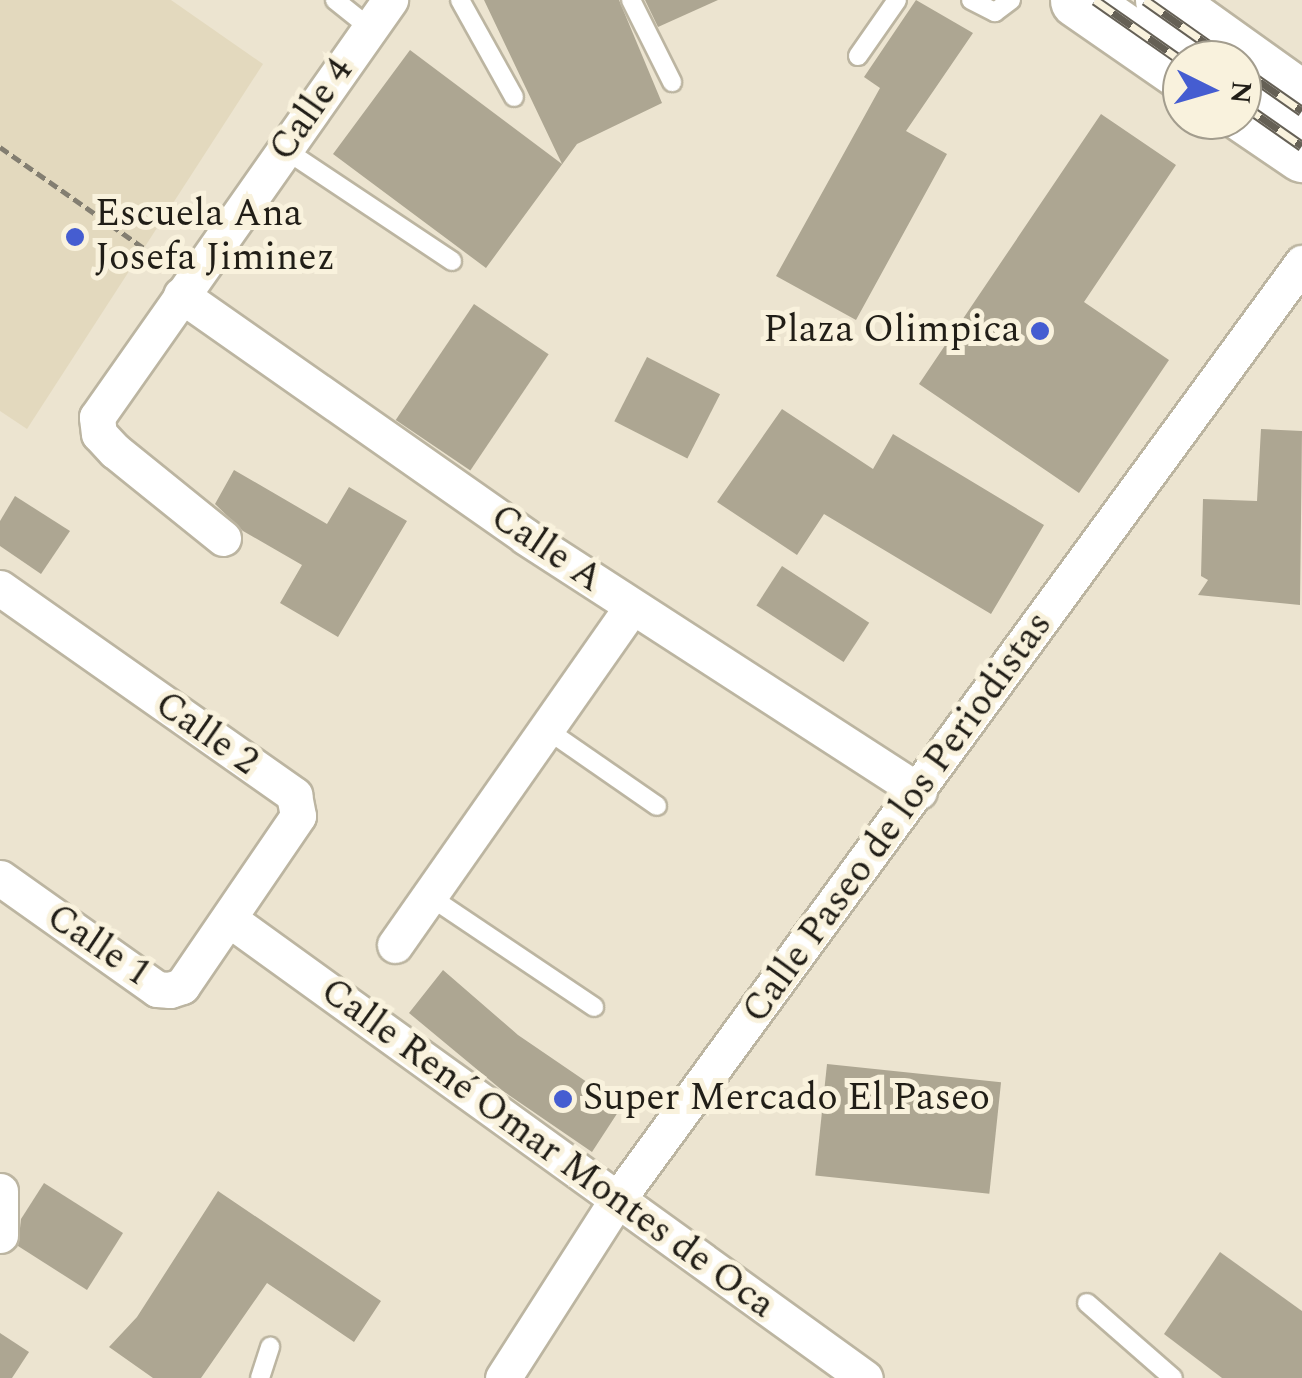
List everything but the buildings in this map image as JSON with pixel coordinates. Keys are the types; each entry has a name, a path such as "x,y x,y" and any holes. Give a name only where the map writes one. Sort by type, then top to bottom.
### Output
{"main road":[{"path":"1078,0 1162,58"},
{"path":"1163,0 1281,93 1302,154"}],"street":[{"name":"Calle 4","path":"224,538 99,434 97,417 380,14"},
{"name":"Calle Paseo de los Periodistas","path":"503,1378 617,1200 1302,263"},
{"name":"Calle A","path":"186,288 632,607 919,791"},
{"name":"Calle 2","path":"0,588 294,795 298,816 229,919"},
{"path":"396,945 632,607"},
{"name":"Calle 1","path":"0,878 157,989 182,986 229,919"},
{"name":"Calle René Omar Montes de Oca","path":"229,919 865,1378"}],"lane":[{"path":"334,0 380,14"},
{"path":"460,0 514,96"},
{"path":"631,0 672,82"},
{"path":"858,56 897,0"},
{"path":"971,0 996,12 1012,0"},
{"path":"284,149 452,261"},
{"path":"546,729 657,806"},
{"path":"429,896 594,1007"},
{"path":"1086,1303 1172,1378"},
{"path":"260,1378 270,1346"}],"path":[{"path":"0,146 186,288"}],"shaded area":[{"name":"Escuela Ana Josefa Jiminez","path":"0,0 171,0 263,64 27,429 0,411"}],"railway":[{"path":"1095,0 1162,47"},
{"path":"1145,0 1202,40"},
{"path":"1262,83 1302,111"},
{"path":"1262,118 1302,146"}],"place":[{"name":"Escuela Ana Josefa Jiminez","path":"75,237"},
{"name":"Plaza Olimpica","path":"1040,331"},
{"name":"Super Mercado El Paseo","path":"563,1099"}]}
